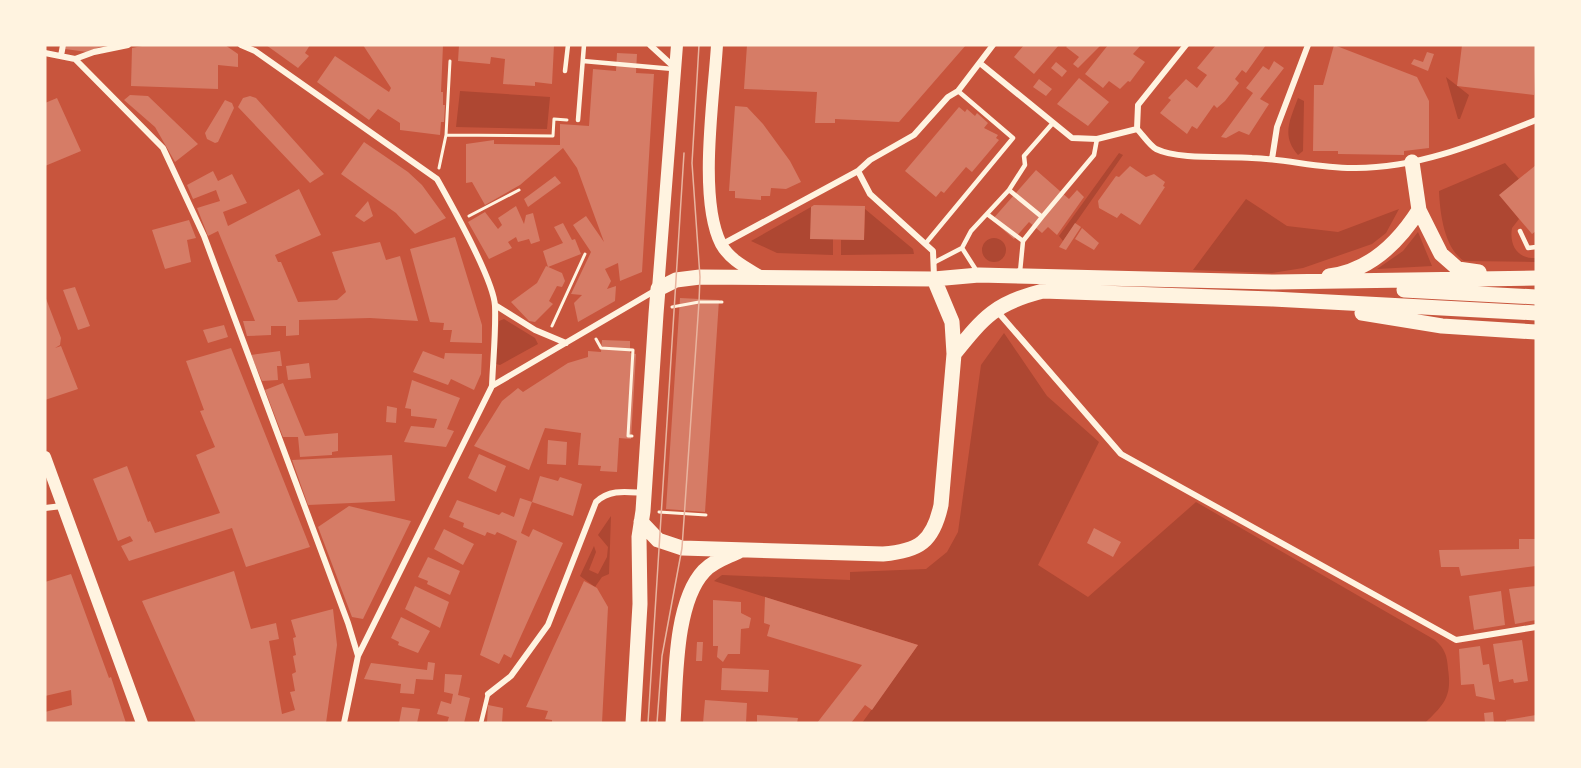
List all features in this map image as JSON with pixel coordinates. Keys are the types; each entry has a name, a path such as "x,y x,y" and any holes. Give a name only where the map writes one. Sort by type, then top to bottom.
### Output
{"main road":[{"path":"633,723 640,604 641,522 677,45"},
{"path":"717,45 709,180 715,227 722,245 736,262 760,276"},
{"path":"1412,162 1419,210 1441,254 1458,270 1536,278"},
{"path":"1275,282 1344,274 1382,255 1404,232 1419,210"},
{"path":"658,289 684,279 760,276 934,279 980,275 1275,282 1536,297"},
{"path":"1275,282 1536,278"},
{"path":"641,522 658,540 682,548 883,554 909,552 926,541 937,523 941,505 954,354 952,322 934,279"},
{"path":"954,354 995,309 1017,298 1043,291 1273,299 1536,313"},
{"path":"1273,299 1442,326 1536,332"},
{"path":"45,457 142,723"},
{"path":"673,723 682,630 696,581 714,563 742,550"}],"street":[{"path":"61,56 63,45"},
{"path":"75,59 94,51 129,45"},
{"path":"241,45 255,51 437,179 460,221 491,288 495,304 492,386 358,656 344,723"},
{"path":"650,45 675,69"},
{"path":"722,245 858,171 870,160 914,135 948,97 958,91 981,64 993,45"},
{"path":"1186,45 1138,105 1137,129 1155,148 1178,154 1272,159 1308,165 1357,168 1412,162 1462,149 1536,120"},
{"path":"1272,159 1277,127 1308,45"},
{"path":"45,53 75,59 162,148 204,236 348,623 358,656"},
{"path":"981,64 1072,138 1097,139 1137,129"},
{"path":"858,171 870,195 933,251 934,279"},
{"path":"492,386 658,289"},
{"path":"495,304 513,318 566,343"},
{"path":"995,309 1121,454 1456,640 1536,627"},
{"path":"488,694 511,676 548,625 596,502 603,495 613,492 644,493"},
{"path":"45,508 64,506"}],"lane":[{"path":"566,71 568,45"},
{"path":"579,120 584,45"},
{"path":"583,61 675,69"},
{"path":"926,243 1012,138 958,91"},
{"path":"935,262 962,248 971,231 1009,190 1025,165 1024,156 1052,124"},
{"path":"1019,276 1023,241 1094,155 1097,139"},
{"path":"1009,190 1042,217"},
{"path":"987,214 1023,241"},
{"path":"1520,231 1528,248 1536,247"},
{"path":"962,248 980,275"},
{"path":"481,723 488,694"}],"path":[{"path":"437,179 446,135 450,61"},
{"path":"446,135 553,136 554,119 579,120"},
{"path":"460,221 519,190"},
{"path":"548,336 585,254"},
{"path":"668,309 699,302 722,302"},
{"path":"596,339 602,348 633,350 628,436 631,436"},
{"path":"654,512 706,516"}],"shaded area":[{"path":"1446,77 1469,95 1460,119 1458,119"},
{"path":"460,91 550,97 547,129 456,127"},
{"path":"1298,98 1304,101 1303,151 1298,155 1288,134"},
{"path":"1119,153 1123,155 1063,241 1059,236"},
{"path":"1505,163 1519,179 1500,195 1519,219 1512,228 1512,240 1520,254 1536,258 1536,262 1464,261 1452,248 1444,229 1439,191"},
{"path":"1246,199 1287,226 1338,232 1399,209 1386,233 1372,244 1303,268 1272,273 1193,270"},
{"path":"811,207 833,239 833,255 777,253 751,241"},
{"path":"865,209 913,249 914,254 841,255 841,240 864,240"},
{"path":"1418,232 1432,266 1377,269 1403,251"},
{"path":"994,238 1002,242 1006,250 1002,258 994,262 986,258 982,250 986,242"},
{"path":"504,319 535,338 538,344 500,365 496,364 499,321"},
{"path":"1004,333 1047,396 1099,442 1038,565 1088,597 1196,502 1435,640 1445,653 1449,678 1446,699 1438,710 1425,723 862,723 918,645 714,581 722,575 850,580 850,572 926,569 947,552 958,532 981,365"},
{"path":"611,516 609,574 602,577 595,587 580,576 594,546 596,552 589,570 598,574 607,557 608,547 598,535"}],"building":[{"path":"66,45 105,45 87,52 65,49"},
{"path":"147,45 225,45 238,54 238,67 218,65 218,89 131,86 132,48"},
{"path":"266,45 310,45 305,53 309,56 298,68"},
{"path":"363,45 443,45 441,92 443,92 443,105 445,105 444,122 441,122 440,135 400,130 400,123 378,109 369,120 317,82 335,56 389,92 391,88"},
{"path":"459,45 554,45 552,84 535,82 535,86 503,84 505,59 491,57 490,64 458,61"},
{"path":"747,45 966,45 899,122 835,119 835,123 815,123 817,92 744,89"},
{"path":"1024,45 1059,45 1034,74 1014,57"},
{"path":"1068,45 1101,45 1078,68 1073,64 1079,57 1066,47"},
{"path":"1108,45 1141,45 1133,54 1145,62 1130,82 1128,81 1120,89 1109,81 1103,88 1085,74"},
{"path":"1216,45 1266,45 1246,73 1242,70 1235,79 1239,83 1225,101 1217,108 1214,105 1197,129 1192,126 1187,134 1160,113 1171,100 1168,98 1186,79 1197,88 1207,75 1197,68"},
{"path":"1334,45 1417,77 1429,101 1429,148 1404,151 1404,155 1338,154 1338,151 1313,151 1314,85 1323,85"},
{"path":"1462,45 1536,45 1534,95 1457,86"},
{"path":"1427,52 1434,54 1428,71 1411,64 1414,59 1423,62"},
{"path":"617,53 637,54 636,73 654,74 642,272 620,281 618,263 605,269 611,281 607,289 616,286 615,301 578,322 574,303 582,295 571,294 591,252 573,225 586,216 604,242 577,168 563,148 520,185 485,205 472,182 466,183 466,144 494,140 494,144 560,145 560,124 589,126 593,69 616,71"},
{"path":"1274,61 1284,68 1260,99 1269,104 1249,135 1239,131 1226,138 1221,137 1253,93 1246,88 1263,66 1269,70"},
{"path":"1056,62 1067,71 1062,77 1051,68"},
{"path":"1079,78 1109,102 1088,126 1057,104"},
{"path":"1039,79 1052,89 1046,96 1033,87"},
{"path":"130,95 148,96 198,144 175,162 155,127 124,100"},
{"path":"250,96 256,98 324,174 310,183 238,107 243,98"},
{"path":"57,98 81,151 45,166 45,103"},
{"path":"225,100 232,103 234,108 218,142 215,143 207,139 205,133"},
{"path":"735,106 747,107 763,124 790,161 801,182 786,189 771,188 770,196 761,196 761,200 735,198 735,191 729,191"},
{"path":"959,107 965,112 967,109 975,116 977,113 988,123 984,128 998,135 996,138 999,140 972,172 966,167 944,193 941,191 936,197 905,171"},
{"path":"364,142 408,172 422,185 446,218 415,234 396,213 341,174"},
{"path":"1536,165 1536,231 1532,234 1499,195"},
{"path":"1130,166 1146,177 1154,174 1165,182 1163,186 1165,187 1140,225 1121,213 1117,218 1099,208 1098,201 1116,176 1119,177"},
{"path":"1036,170 1069,199 1077,190 1084,197 1057,235 1048,227 1042,233 1029,222 1014,239 992,220"},
{"path":"213,171 218,181 232,174 247,203 223,212 228,226 299,189 321,235 275,255 278,262 281,262 298,302 337,300 346,292 332,252 380,242 386,260 400,256 418,321 370,318 299,320 299,335 286,336 286,326 271,326 271,335 247,336 243,321 255,321 218,231 208,236 197,208 220,201 216,190 193,199 187,185"},
{"path":"555,176 561,183 528,207 524,199"},
{"path":"368,201 373,216 364,222 355,216"},
{"path":"814,205 865,206 864,240 810,239 811,207"},
{"path":"516,206 524,224 526,215 533,213 540,241 531,244 529,239 518,242 516,237 508,242 512,248 489,259 468,222 485,212 498,229 502,225 498,218"},
{"path":"189,220 196,238 187,240 191,262 165,269 152,230"},
{"path":"563,223 572,240 575,239 581,254 548,267 543,251 563,243 554,227"},
{"path":"1075,223 1081,227 1066,250 1059,247"},
{"path":"1082,228 1099,243 1094,250 1075,239"},
{"path":"455,237 482,325 482,343 450,342 452,330 443,330 444,323 430,322 410,249"},
{"path":"546,266 562,273 565,281 562,287 557,286 549,301 553,304 535,322 529,321 511,302 537,283"},
{"path":"75,287 90,326 78,330 63,290"},
{"path":"45,296 61,338 60,345 55,348 61,346 78,389 45,400"},
{"path":"680,298 719,300 705,512 666,509"},
{"path":"224,325 228,337 208,343 203,330"},
{"path":"602,340 630,341 630,353 636,354 631,439 619,438 617,472 600,471 601,466 578,465 581,433 545,428 529,470 474,446 502,401 518,388 523,392 568,363 588,357 588,351 601,352"},
{"path":"231,348 310,547 246,567 232,528 129,561 121,546 133,541 130,536 118,541 93,479 127,466 148,522 150,521 155,533 220,513 196,455 215,447 200,411 204,410 186,361"},
{"path":"280,351 282,366 277,366 278,380 262,381 251,355"},
{"path":"423,351 444,359 445,353 482,354 481,374 474,390 451,379 448,385 413,372"},
{"path":"309,363 311,378 288,380 286,366"},
{"path":"412,380 460,398 447,429 454,431 446,447 404,442 411,426 434,428 437,419 411,416 411,409 405,408"},
{"path":"283,383 305,436 338,433 338,451 332,452 332,455 300,457 298,437 283,437 265,390"},
{"path":"387,406 397,408 396,423 386,422"},
{"path":"548,440 567,442 566,465 547,464"},
{"path":"479,454 506,466 496,492 468,478"},
{"path":"392,455 395,501 308,505 292,460"},
{"path":"540,476 558,481 560,477 582,484 573,516 532,502"},
{"path":"520,498 532,502 521,533 529,537 533,529 563,543 511,658 504,654 499,664 480,655 517,541 497,532 495,535 487,532 485,536 463,527 464,523 449,517 457,500 499,515 502,512 514,517"},
{"path":"349,506 411,521 363,619 352,617 318,527"},
{"path":"1094,528 1121,542 1113,557 1087,543"},
{"path":"444,529 474,544 463,565 434,549"},
{"path":"1519,539 1536,539 1536,566 1461,576 1459,567 1441,567 1439,550 1519,549"},
{"path":"428,557 460,571 450,595 418,577"},
{"path":"234,571 251,629 276,623 279,639 269,641 282,714 295,710 290,692 295,691 292,674 296,672 293,638 296,637 291,620 333,609 337,645 326,723 196,723 142,601"},
{"path":"71,574 109,678 111,677 126,723 46,723 45,712 72,705 71,690 45,696 45,582"},
{"path":"584,581 597,588 608,607 602,723 552,723 552,720 545,719 548,711 526,707"},
{"path":"415,586 449,602 440,628 405,609"},
{"path":"1536,586 1536,620 1515,624 1509,589"},
{"path":"1501,591 1505,625 1474,630 1469,596"},
{"path":"765,597 918,645 872,710 865,705 851,723 817,723 862,665 767,636 770,625 764,623"},
{"path":"713,600 741,602 741,613 751,618 749,628 741,629 740,654 728,654 723,662 717,657 718,646 713,646"},
{"path":"401,617 430,631 418,653 398,645 399,642 391,638"},
{"path":"1522,640 1528,681 1514,683 1513,679 1499,682 1493,644"},
{"path":"697,642 703,642 702,661 696,661"},
{"path":"1480,646 1483,665 1489,664 1495,700 1476,696 1474,684 1461,685 1459,649"},
{"path":"428,662 435,663 433,680 416,679 414,694 400,693 401,684 364,679 371,663 427,670"},
{"path":"722,668 769,670 768,692 721,690"},
{"path":"445,674 462,675 458,695 470,698 464,723 447,723 449,717 437,714 441,701 451,704 453,694 444,692"},
{"path":"705,700 747,703 746,723 703,723"},
{"path":"488,705 503,708 502,723 487,723"},
{"path":"402,707 420,709 417,723 399,723"},
{"path":"1493,712 1494,723 1485,723 1484,713"},
{"path":"757,715 798,718 797,723 757,723"},
{"path":"1536,715 1536,723 1506,723 1506,720"}],"tram line":[{"path":"657,723 662,656 682,548 699,302 700,277 692,163 699,45"},
{"path":"648,723 684,153"}]}
